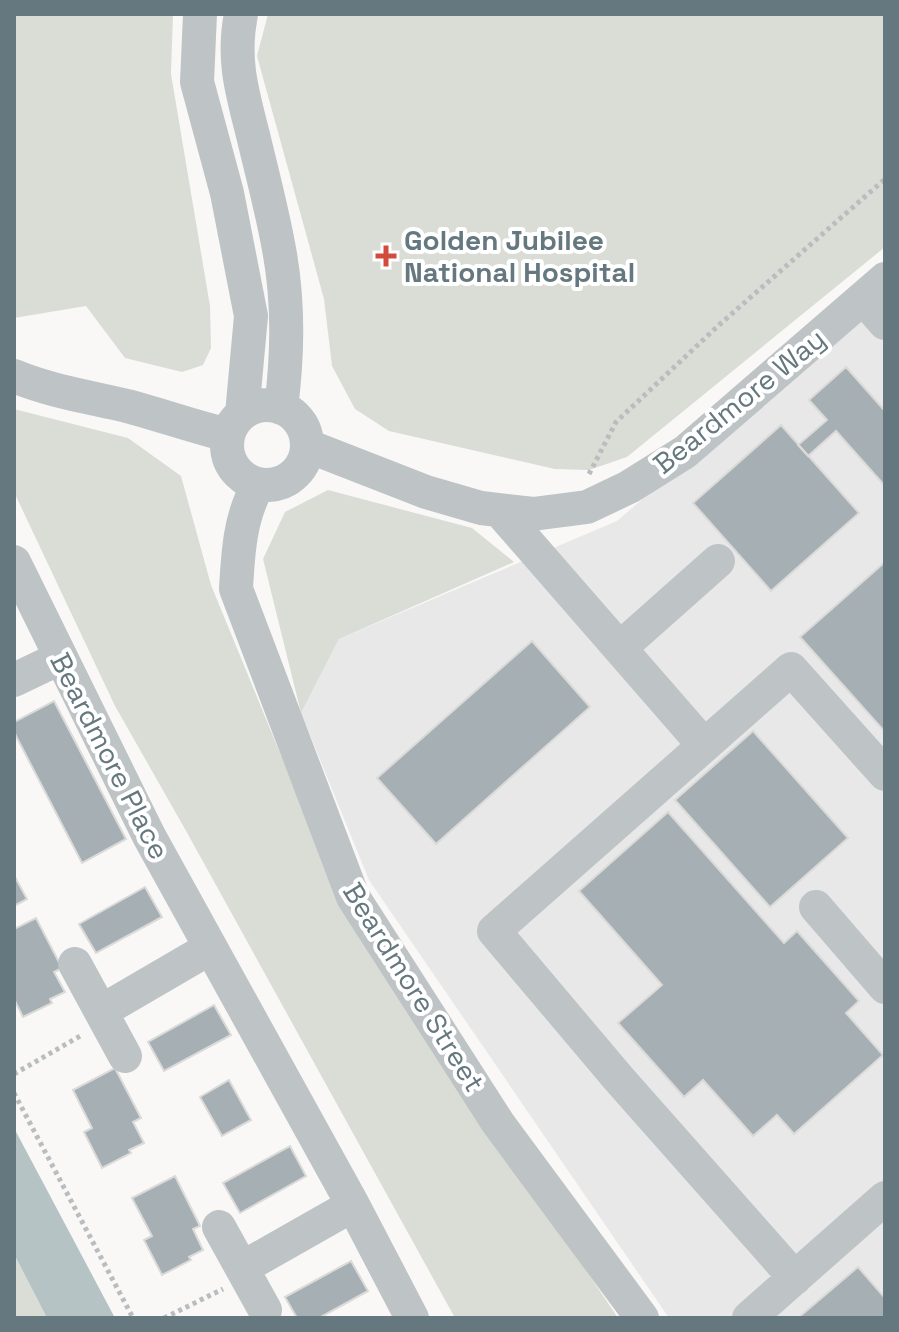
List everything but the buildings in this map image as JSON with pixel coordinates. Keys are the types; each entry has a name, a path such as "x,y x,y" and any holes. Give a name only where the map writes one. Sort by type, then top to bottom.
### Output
{"street":[{"path":"200,14 197,82 227,193 251,316 235,424 230,461 246,480 270,486 292,477 306,458 308,446 300,422 281,408 268,405 254,407 235,424"},
{"path":"241,14 237,34 238,76 279,250 287,306 287,365 281,408"},
{"name":"Beardmore Way","path":"308,446 426,492 481,508 533,514 587,507 629,487 685,452 878,300"},
{"path":"14,376 99,400 235,424"},
{"name":"Beardmore Street","path":"258,485 249,502 239,539 236,589 353,897 498,1123 642,1318"},
{"path":"500,511 703,744"},
{"path":"620,648 718,561"},
{"name":"Beardmore Place","path":"14,562 149,836 412,1318"},
{"path":"14,680 60,658"},
{"path":"795,1278 619,1079 494,931 791,669 885,774"},
{"path":"816,907 885,987"},
{"path":"102,1011 210,948"},
{"path":"75,964 125,1056"},
{"path":"242,1268 353,1205"},
{"path":"749,1318 881,1209"},
{"path":"219,1227 265,1310"}],"path":[{"path":"587,507 589,470 616,422 719,325 885,179"},
{"path":"14,1074 89,1031 102,1011"},
{"path":"14,1093 133,1318"},
{"path":"164,1318 228,1287 242,1268"}],"shaded area":[{"path":"14,14 173,14 171,74 210,306 211,348 203,365 182,372 125,358 86,306 14,318"},
{"name":"Golden Jubilee National Hospital","path":"268,14 885,14 885,247 627,457 589,470 555,469 389,431 355,409 332,366 324,299 257,56"},
{"path":"885,288 885,1318 669,1318 369,880 301,713 339,639 617,521"},
{"path":"14,409 128,438 181,476 211,585 344,909 618,1318 455,1318 115,706 14,492"},
{"path":"328,490 472,528 514,562 339,639 301,713 263,559 285,512"},
{"path":"14,1128 115,1318 47,1318 14,1254"},
{"path":"14,1254 47,1318 14,1318"}],"place":[{"name":"Golden Jubilee National Hospital","path":"386,256"}]}
